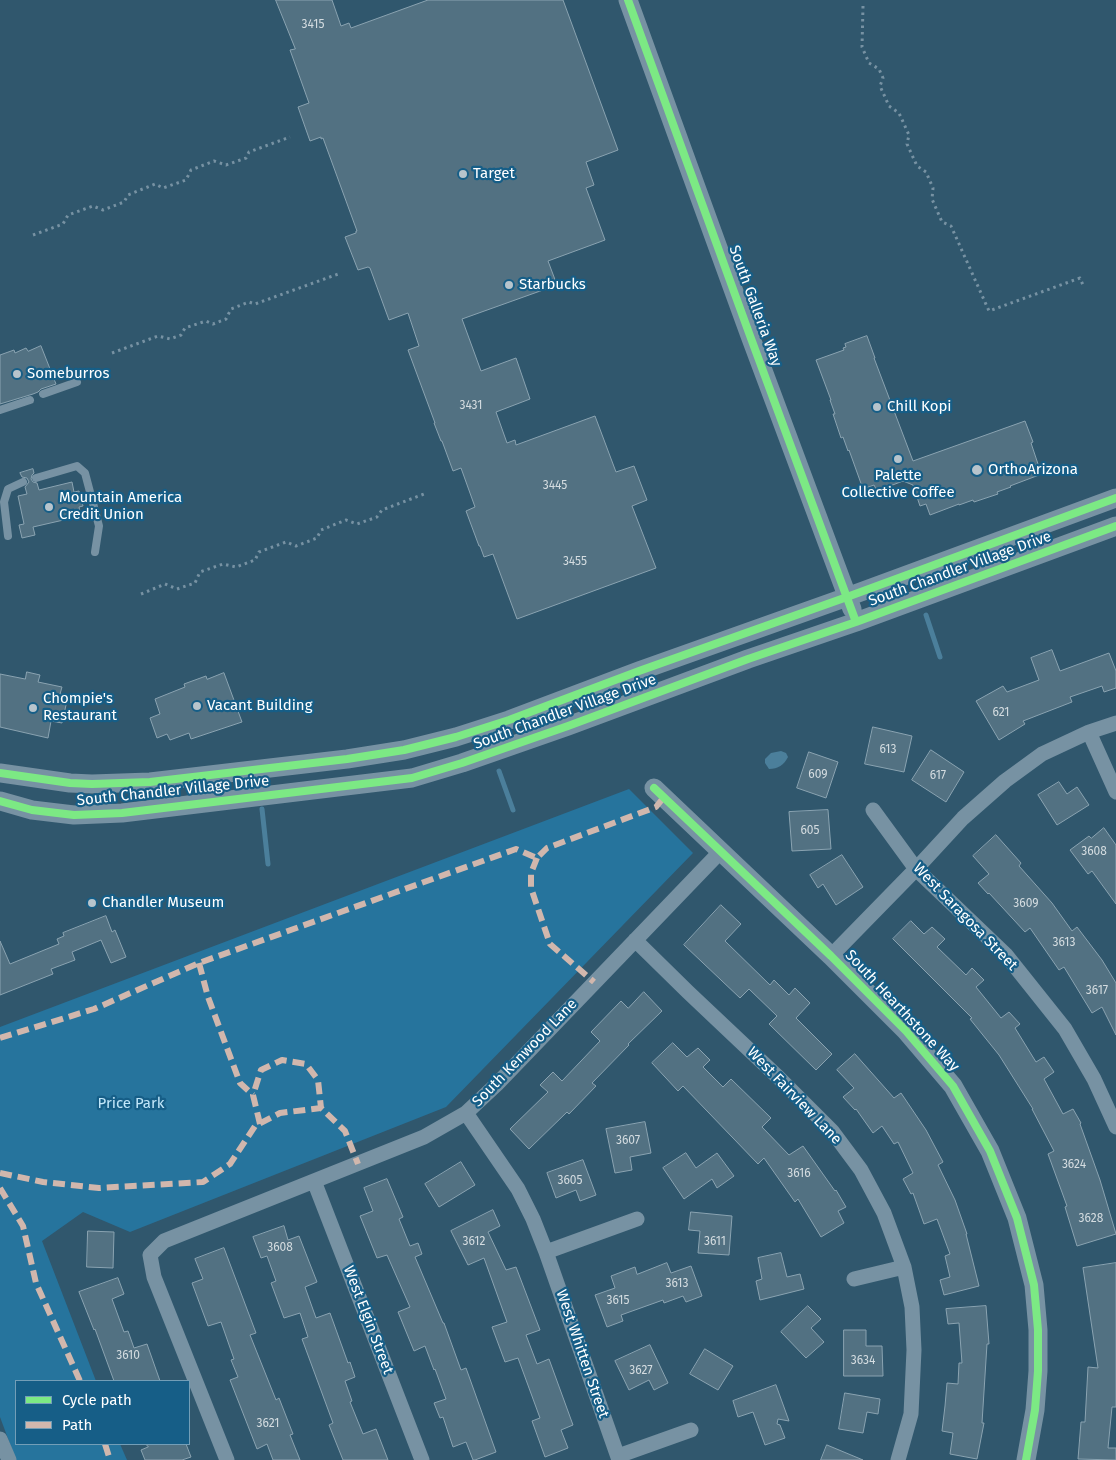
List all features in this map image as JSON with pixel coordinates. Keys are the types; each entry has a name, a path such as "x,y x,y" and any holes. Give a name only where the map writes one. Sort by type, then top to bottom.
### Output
{"street":[{"name":"South Galleria Way","path":"628,0 856,622"},
{"name":"South Chandler Village Drive","path":"0,773 70,783 150,782 347,759 404,750 456,737 509,720 1116,498"},
{"name":"South Chandler Village Drive","path":"0,802 32,810 74,815 202,804 350,784 412,778 518,744 1116,526"},
{"path":"831,956 963,818 1004,780 1042,754 1090,732 1116,723"},
{"path":"1090,732 1116,792"},
{"name":"South Hearthstone Way","path":"654,788 831,956 906,1031 953,1086 990,1150 1017,1218 1034,1285 1038,1330 1038,1370 1035,1410 1026,1460"},
{"name":"West Saragosa Street","path":"873,810 916,869 1006,956 1065,1029 1094,1079 1116,1127"},
{"name":"South Kenwood Lane","path":"227,1460 154,1278 150,1255 164,1241 424,1137 466,1113 497,1084 720,851"},
{"name":"West Fairview Lane","path":"635,940 832,1131 861,1170 880,1205 904,1267 912,1307 914,1350 911,1414 898,1460"},
{"name":"West Whitten Street","path":"466,1113 518,1189 533,1219 618,1458 691,1430"},
{"name":"West Elgin Street","path":"314,1181 422,1460"},
{"path":"546,1252 637,1219"},
{"path":"854,1279 904,1267"},
{"path":"0,1439 9,1460"}],"lane":[{"path":"44,394 77,382"},
{"path":"0,410 30,400"},
{"path":"36,478 77,466 85,474 99,526 95,552"},
{"path":"8,536 4,502 8,488 23,482"}],"path":[{"path":"863,6 862,47 869,63 879,69 883,78 880,86 889,106 899,113 909,135 907,144 916,166 926,172 934,188 932,199 942,222 951,226 989,311 1080,278 1083,285"},
{"path":"33,235 63,224 68,215 93,206 103,210 124,202 128,195 155,184 163,188 186,180 191,170 214,161 226,165 246,158 249,152 290,137"},
{"path":"112,353 158,336 170,339 181,335 185,328 206,322 213,324 226,319 231,309 249,302 255,304 341,273"},
{"path":"141,594 165,584 177,589 194,583 200,572 223,564 236,567 254,560 259,552 286,542 296,546 317,538 321,530 346,520 357,524 377,517 382,510 424,494"}],"green space":[{"name":"Price Park","path":"629,789 693,853 446,1107 130,1232 83,1212 42,1241 96,1380 15,1380 15,1445 120,1445 127,1460 16,1460 0,1417 0,1027"}],"shaded area":[{"path":"781,751 786,753 788,757 786,760 778,767 769,769 765,759 771,753"}],"building":[{"name":"Target","path":"276,0 332,0 341,26 349,23 351,28 428,0 563,0 618,150 586,162 594,185 586,188 605,240 548,261 557,285 462,319 481,371 516,358 530,399 496,412 507,443 515,440 516,445 595,416 616,472 634,466 647,500 632,506 656,568 517,619 493,554 484,557 466,511 475,507 461,468 453,471 434,423 408,350 419,346 408,313 389,320 370,268 358,270 345,237 357,231 323,138 310,141 298,107 309,103 290,50 295,49"},
{"path":"867,336 913,461 1025,421 1033,442 1031,443 1038,464 1035,465 1039,475 997,492 998,494 974,502 973,500 959,504 930,515 926,504 920,506 913,485 903,481 877,491 874,485 863,489 849,450 843,437 841,438 833,414 835,414 831,400 816,360 844,350 845,344"},
{"path":"41,346 56,384 33,394 0,404 0,355 14,350 15,353 26,348 28,351"},
{"path":"33,469 34,473 31,479 37,483 39,490 72,482 74,492 79,491 83,506 79,507 81,516 33,527 35,535 22,538 19,525 24,524 18,496 27,494 25,487 29,482 20,473"},
{"path":"1052,650 1060,671 1109,653 1116,671 1116,688 1104,692 1102,686 1070,697 1072,702 1023,721 1025,724 999,740 976,701 1003,686 1007,692 1039,680 1031,658"},
{"name":"Chompie's Restaurant","path":"27,672 40,675 38,682 62,687 60,694 68,696 62,723 51,721 48,738 0,727 0,674 25,679"},
{"name":"Vacant Building","path":"224,673 242,722 191,739 189,733 170,740 167,734 157,738 150,718 160,714 155,699 185,687 184,684 206,676 207,679"},
{"path":"873,727 912,736 904,772 865,764"},
{"path":"931,750 964,772 946,802 912,780"},
{"path":"809,752 838,762 826,798 797,788"},
{"path":"1059,782 1067,794 1077,787 1089,805 1057,825 1038,795"},
{"path":"828,810 831,849 792,851 789,812"},
{"path":"1104,828 1116,845 1116,904 1092,871 1088,874 1070,850"},
{"path":"996,835 1021,863 1019,866 1052,903 1072,931 1077,927 1102,960 1116,983 1116,1035 1102,1007 1092,1013 1064,967 1059,970 1030,928 1025,932 978,883 989,874 973,856"},
{"path":"842,855 863,887 836,905 823,884 818,888 810,875"},
{"path":"721,905 741,924 725,941 770,985 774,980 789,995 795,988 810,1003 796,1018 832,1054 816,1070 769,1024 777,1016 749,989 740,998 684,945"},
{"path":"106,916 112,932 115,930 126,957 111,963 101,940 72,952 75,960 51,969 53,974 0,995 0,941 10,964 59,944 57,939 64,936 63,933"},
{"path":"911,921 924,934 932,927 945,939 937,947 966,975 972,968 984,980 976,987 1001,1018 1009,1012 1020,1024 1015,1028 1036,1062 1044,1057 1054,1072 1044,1079 1063,1114 1073,1109 1081,1123 1116,1234 1077,1246 1065,1207 1067,1206 1048,1154 1054,1151 1033,1109 999,1055 970,1019 972,1018 893,939"},
{"path":"644,992 662,1011 592,1083 596,1086 569,1114 567,1112 529,1149 510,1129 548,1092 540,1085 553,1072 562,1081 600,1041 591,1032 621,1001 628,1008"},
{"path":"673,1043 687,1057 698,1048 710,1060 703,1067 723,1087 731,1079 771,1118 762,1127 789,1155 803,1146 836,1190 846,1207 838,1211 844,1223 821,1237 798,1199 795,1202 764,1158 758,1164 683,1086 678,1091 652,1063"},
{"path":"855,1054 894,1098 901,1093 926,1130 943,1162 938,1165 955,1200 967,1234 979,1286 944,1295 940,1280 950,1277 945,1256 950,1254 937,1219 924,1224 913,1193 911,1194 903,1179 913,1173 898,1142 894,1144 882,1126 873,1133 856,1109 843,1097 854,1088 837,1070"},
{"path":"645,1122 651,1153 630,1157 632,1170 615,1173 606,1129"},
{"path":"686,1153 696,1168 717,1153 734,1176 717,1188 712,1179 684,1199 663,1168"},
{"path":"583,1160 596,1195 580,1201 576,1190 556,1198 547,1173"},
{"path":"461,1162 475,1185 439,1207 425,1184"},
{"path":"387,1179 403,1217 399,1219 410,1246 418,1243 422,1254 415,1257 444,1323 461,1370 466,1368 496,1452 475,1460 473,1460 466,1442 453,1447 443,1417 440,1418 434,1403 446,1399 435,1369 425,1346 414,1351 398,1312 410,1307 387,1255 377,1258 360,1216 373,1211 364,1188"},
{"path":"493,1210 500,1226 488,1232 506,1270 516,1267 540,1330 526,1335 537,1364 549,1359 573,1425 561,1430 568,1448 545,1457 532,1421 540,1418 518,1358 505,1362 492,1327 507,1322 484,1258 468,1265 451,1231"},
{"path":"691,1212 732,1216 729,1255 698,1253 700,1231 689,1230"},
{"path":"284,1226 288,1240 299,1236 317,1282 305,1287 316,1318 330,1313 348,1363 350,1362 355,1377 345,1381 352,1401 350,1402 363,1434 376,1429 388,1460 343,1460 329,1425 333,1423 302,1339 308,1337 300,1313 284,1318 271,1283 276,1281 267,1256 261,1258 253,1237"},
{"path":"88,1231 114,1232 113,1268 87,1267"},
{"path":"224,1248 256,1333 250,1335 276,1400 279,1398 293,1434 290,1435 300,1460 273,1460 267,1444 257,1449 230,1380 238,1377 231,1360 234,1359 221,1322 208,1326 192,1283 203,1279 195,1259"},
{"path":"781,1253 787,1277 800,1274 804,1289 760,1300 756,1281 762,1279 758,1258"},
{"path":"667,1263 671,1273 691,1266 702,1296 686,1302 683,1296 664,1303 663,1300 621,1315 623,1321 607,1327 595,1295 615,1288 611,1276 635,1267 637,1274"},
{"path":"1116,1263 1116,1407 1112,1407 1108,1448 1116,1448 1116,1460 1078,1459 1081,1422 1085,1422 1088,1367 1098,1368 1083,1268"},
{"path":"118,1278 124,1294 112,1299 124,1332 128,1331 134,1348 147,1344 160,1380 114,1380 79,1292"},
{"path":"808,1306 821,1319 811,1328 824,1342 806,1358 781,1332"},
{"path":"986,1306 989,1344 987,1344 982,1423 984,1423 977,1459 950,1454 953,1433 942,1431 947,1383 958,1384 959,1363 962,1363 959,1323 948,1324 946,1309"},
{"path":"844,1330 866,1330 866,1346 882,1346 883,1376 844,1376"},
{"path":"650,1345 668,1383 654,1390 649,1380 629,1390 615,1361"},
{"path":"705,1349 733,1366 718,1390 690,1374"},
{"path":"776,1385 789,1421 778,1419 777,1424 780,1425 785,1438 765,1445 753,1412 738,1417 733,1401"},
{"path":"845,1393 880,1399 878,1414 867,1412 863,1433 839,1429"},
{"path":"147,1445 186,1445 191,1457 182,1460 145,1460 141,1450 148,1447"},
{"path":"827,1445 863,1460 821,1460"}],"waterway":[{"path":"926,615 940,657"},
{"path":"499,771 513,810"},
{"path":"262,809 268,864"}],"marked path":[{"path":"0,1038 94,1009 199,963 516,849 537,858 547,848 656,807 664,797"},
{"path":"537,858 531,873 531,888 550,944 594,982"},
{"path":"199,963 208,997 240,1083 253,1095"},
{"path":"260,1124 253,1095 261,1070 282,1060 306,1064 318,1080 321,1108"},
{"path":"0,1173 43,1182 99,1188 203,1182 230,1164 255,1126 280,1113 321,1108 345,1131 358,1164"},
{"path":"0,1188 23,1226 36,1283 80,1380"},
{"path":"105,1445 110,1460"}],"cycle path":[{"path":"628,0 856,622"},
{"path":"0,773 70,783 150,782 347,759 404,750 456,737 509,720 1116,498"},
{"path":"0,801 32,810 74,815 122,813 412,778 462,763 568,726 1116,526"},
{"path":"654,788 831,956 906,1031 953,1086 990,1151 1017,1218 1034,1285 1038,1330 1038,1371 1035,1410 1026,1460"}],"place":[{"name":"Target","path":"463,174"},
{"name":"Starbucks","path":"509,285"},
{"name":"Someburros","path":"17,374"},
{"name":"Chill Kopi","path":"877,407"},
{"name":"Palette Collective Coffee","path":"898,459"},
{"name":"OrthoArizona","path":"977,470"},
{"name":"Mountain America Credit Union","path":"49,507"},
{"name":"Vacant Building","path":"197,706"},
{"name":"Chompie's Restaurant","path":"33,708"},
{"name":"Chandler Museum","path":"92,903"}]}
